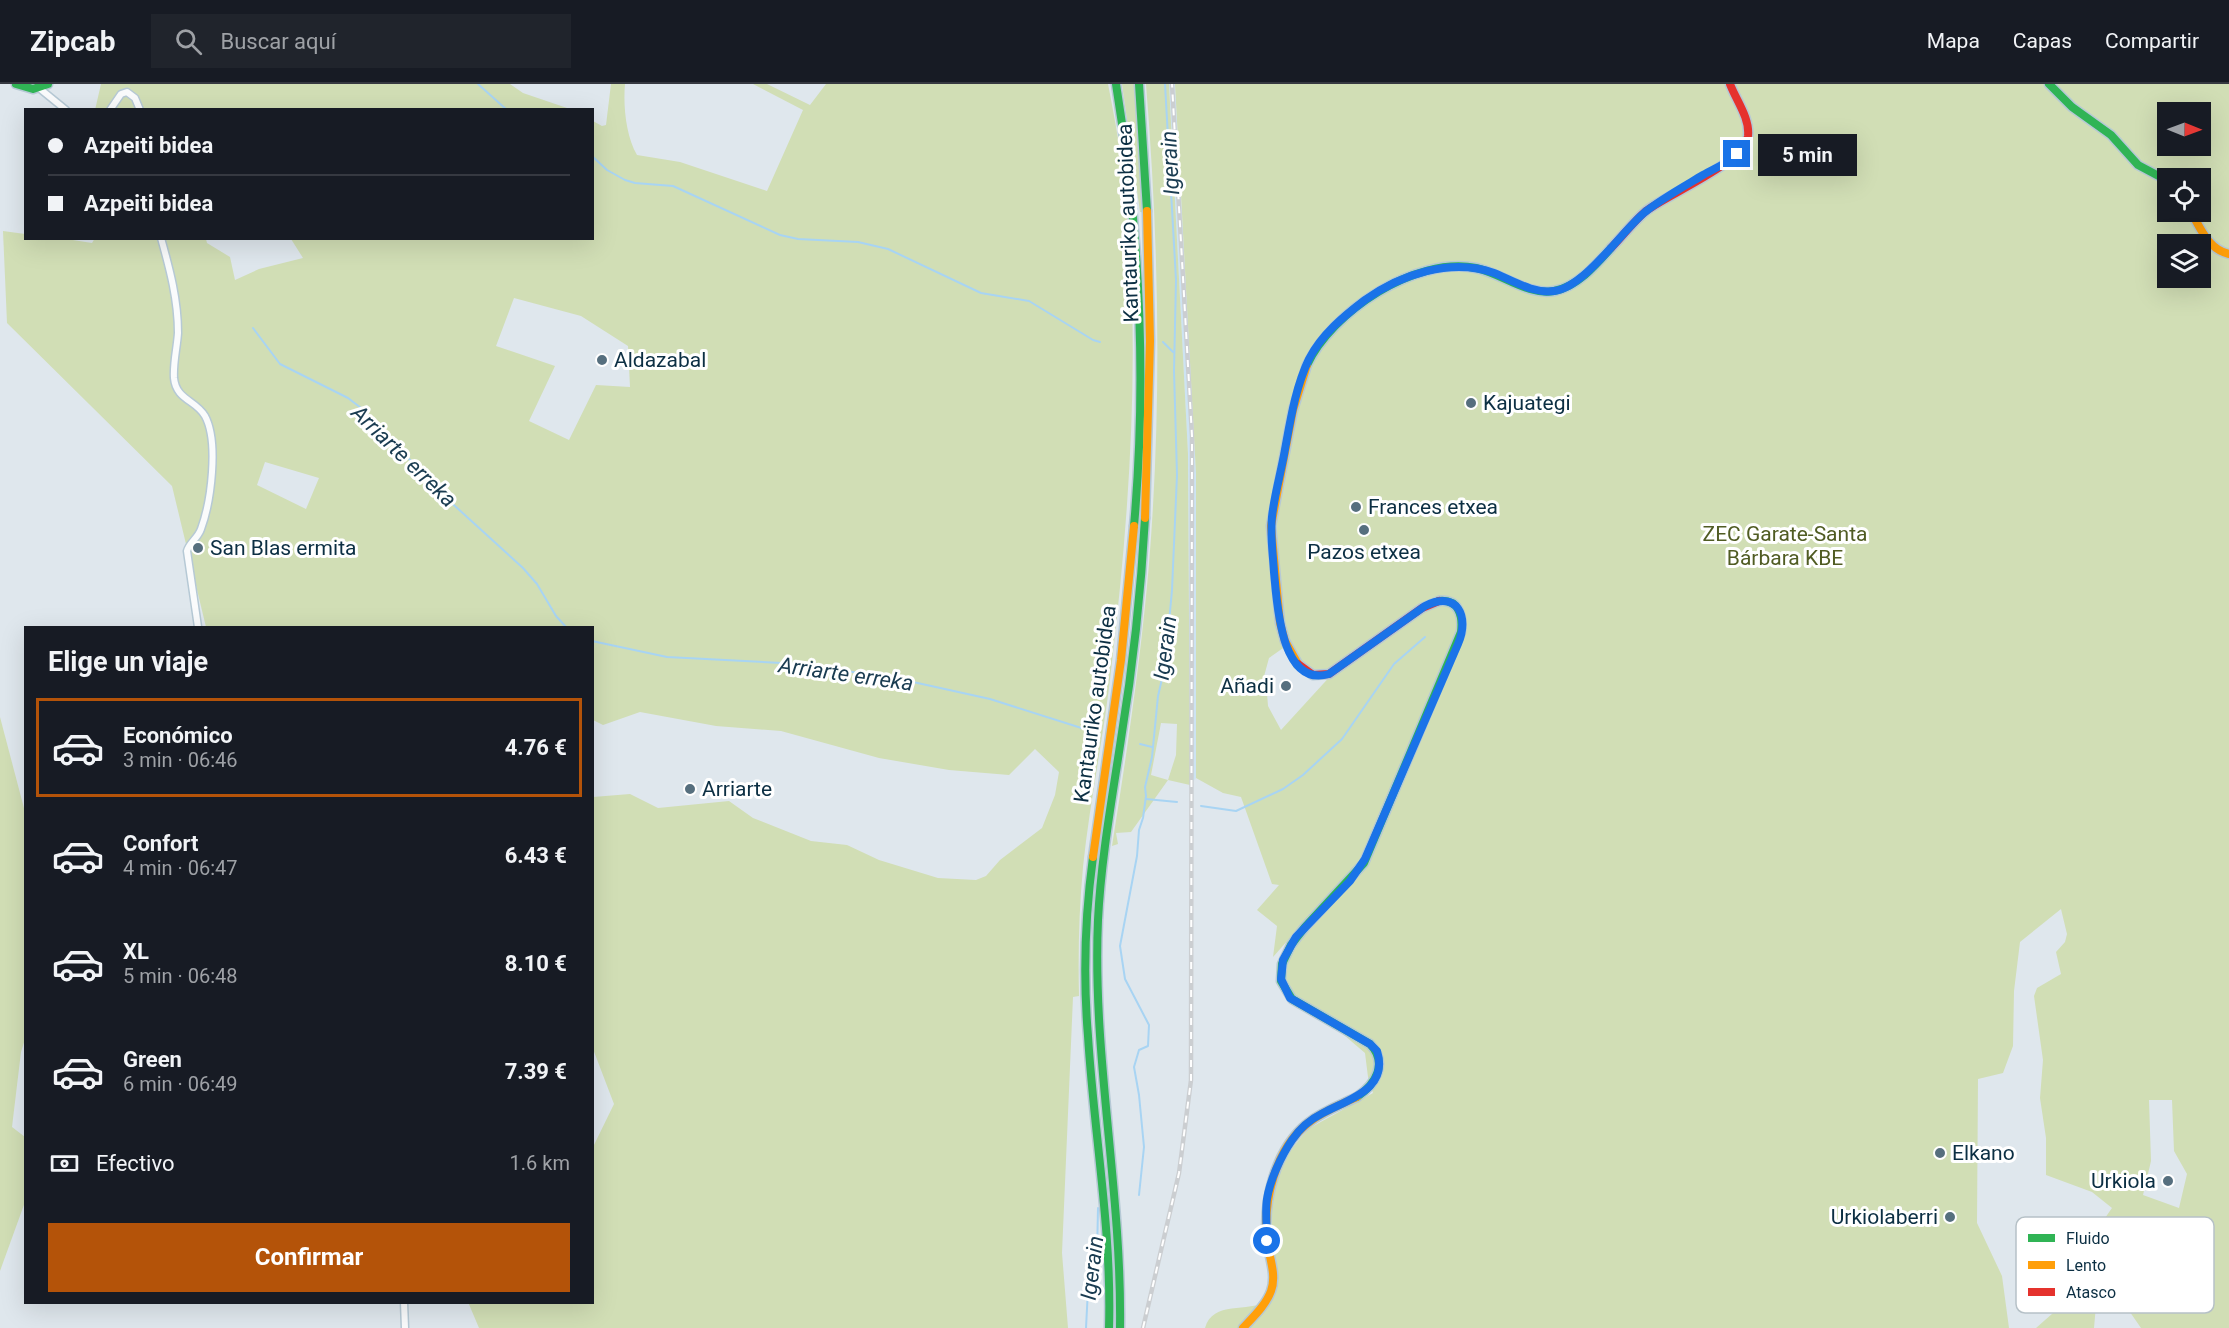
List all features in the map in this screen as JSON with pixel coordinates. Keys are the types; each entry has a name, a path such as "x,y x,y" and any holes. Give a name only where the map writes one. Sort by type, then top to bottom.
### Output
{"main road":[{"path":"16,84 27,88 39,88 48,84"},
{"name":"Kantauriko autobidea","path":"1109,1328 1108,1219 1088,1051 1085,960 1092,859 1127,604 1137,452 1139,332 1137,249 1131,176 1116,84"},
{"name":"Kantauriko autobidea","path":"1120,1328 1119,1218 1100,1053 1097,955 1105,847 1135,631 1147,479 1151,371 1150,287 1139,84"},
{"path":"1243,1328 1271,1292 1273,1279 1267,1241 1267,1198 1280,1161 1292,1140 1305,1125 1322,1113 1364,1092 1371,1086 1379,1069 1377,1051 1370,1044 1290,998 1281,979 1283,960 1296,937 1350,881 1365,859 1458,644 1464,623 1462,614 1455,605 1439,600 1425,606 1329,674 1320,675 1308,672 1292,657 1283,636 1278,615 1271,523 1290,422 1302,375 1314,350 1336,324 1377,293 1413,276 1444,268 1466,267 1493,272 1541,291 1554,291 1570,285 1615,245 1645,212 1680,188 1726,163 1743,148 1748,136 1747,125 1730,84"},
{"path":"2049,84 2072,107 2111,135 2138,165 2157,175"},
{"path":"2197,222 2213,247 2229,254"}],"street":[{"path":"39,88 64,108"},
{"path":"111,108 120,94 127,92 135,98 139,108"},
{"path":"162,240 175,288 178,332 175,382 182,397 203,414 212,443 212,467 205,516 199,534 189,545 187,551 198,626"},
{"path":"404,1304 405,1328"}],"shaded area":[{"path":"1169,84 1175,84 1196,473 1196,778 1190,785 1188,454"}],"green space":[{"path":"101,84 510,84 523,93 567,108 95,108"},
{"path":"611,84 625,84 626,121 637,155 680,162 767,191 803,110 753,84 767,84 810,105 826,84 1108,84 1125,193 1130,251 1133,369 1124,545 1106,714 1083,867 1079,932 1079,996 1073,997 1062,1253 1068,1328 479,1328 469,1304 594,1304 594,1145 614,1104 594,1052 594,797 630,794 658,808 729,801 753,818 811,841 847,845 879,860 938,878 976,880 986,876 1000,860 1042,828 1055,795 1059,772 1035,749 1009,775 949,770 879,758 781,731 716,726 640,712 603,725 594,720 594,626 206,626 172,486 7,323 3,231 24,234 24,240 73,240 92,243 94,240 206,240 207,243 230,257 235,280 259,269 303,258 292,240 594,240 594,122 602,126 606,125","holes":["514,298 581,316 628,346 630,387 596,385 569,440 529,421 555,366 496,346","265,462 319,478 306,509 257,485"]},
{"path":"1122,84 1134,84 1142,212 1140,212"},
{"path":"1146,84 1169,84 1188,454 1190,785 1168,780 1131,832 1116,833 1118,844 1112,846 1138,670 1153,504 1157,324","holes":["1161,723 1177,724 1176,755 1168,780 1151,775"]},
{"name":"ZEC Garate-Santa Bárbara KBE","path":"1175,84 2229,84 2229,1328 2141,1328 2131,1313 2214,1313 2214,1217 2106,1217 2112,1208 2092,1192 2046,1175 2046,1138 2040,1098 2043,1060 2034,996 2037,988 2061,974 2056,952 2065,942 2067,934 2061,909 2020,942 2014,991 2013,1046 2003,1073 1978,1079 1977,1223 2002,1276 2009,1328 1205,1328 1209,1319 1223,1310 1269,1301 1273,1256 1269,1216 1276,1180 1290,1151 1308,1129 1373,1093 1365,1053 1310,1006 1287,991 1289,939 1273,957 1277,926 1257,910 1279,885 1272,884 1241,797 1223,793 1196,778 1196,473","holes":["1286,646 1306,671 1334,672 1281,730 1268,706 1266,681 1263,680 1269,658","2149,1100 2172,1100 2174,1151 2187,1174 2179,1208 2143,1195 2151,1161"]},
{"path":"0,717 24,808 24,1042 12,1127 24,1136 24,1205 0,1271"},
{"name":"ZEC Garate-Santa Bárbara KBE","path":"2053,1313 2095,1313 2094,1328 2036,1328"}],"waterway":[{"path":"478,84 505,108"},
{"name":"Igerain","path":"1139,1195 1144,1147 1134,1067 1139,1050 1148,1046 1149,1025 1125,979 1120,946 1137,856 1139,830 1143,818 1145,787 1152,757 1158,696 1165,666 1172,590 1177,475 1174,371 1176,280 1165,84"},
{"path":"594,158 607,170 625,180 673,186 780,235 798,239 858,242 888,249 981,293 1029,301 1100,342"},
{"name":"Arriarte erreka","path":"253,328 280,364 348,398 361,408 444,496 523,568 537,584 556,616 565,626"},
{"path":"1163,342 1173,352"},
{"path":"1201,806 1236,811 1283,789 1303,775 1342,739 1394,664 1425,637"},
{"name":"Arriarte erreka","path":"594,641 667,657 801,664 904,680 990,699 1094,732"},
{"name":"Arriarte erreka","path":"1140,744 1152,747"},
{"path":"1146,799 1177,802"},
{"name":"Igerain","path":"1086,1328 1088,1289 1097,1255 1098,1208"}],"railway":[{"path":"1143,1328 1179,1173 1191,1080 1192,436 1172,84"}],"traffic: fast":[{"path":"16,84 33,89 48,84"},
{"path":"1116,84 1131,194 1139,305 1140,415 1134,526"},
{"path":"1139,84 1147,211"},
{"path":"2049,84 2072,107 2111,135 2138,165 2157,175"},
{"path":"1307,365 1319,345 1335,326 1355,308 1402,279 1427,271 1452,267 1476,268 1534,290 1554,291 1578,280 1611,248"},
{"path":"1120,1328 1117,1226 1099,1022 1098,920 1104,852 1133,657 1145,518"},
{"path":"1357,1097 1370,1086 1377,1073 1379,1066 1375,1051 1370,1044 1292,999 1281,981 1282,964 1291,945 1305,927 1364,863 1461,632 1458,610 1451,603 1439,601"},
{"path":"1093,857 1088,901 1086,1014 1108,1255 1109,1328"}],"traffic: slow":[{"path":"1145,518 1150,341 1147,211"},
{"path":"2197,222 2210,243 2229,254"},
{"path":"1298,664 1285,641 1280,623 1271,526 1293,410 1307,365"},
{"path":"1093,857 1121,660 1134,526"},
{"path":"1243,1328 1266,1301 1273,1285 1266,1226 1270,1193 1279,1161 1287,1147 1308,1123 1357,1097"}],"traffic: jam":[{"path":"1611,248 1646,211 1720,167 1743,146 1748,136 1747,123 1730,84"},
{"path":"1298,664 1313,675 1329,674 1422,608 1439,601"}],"place":[{"name":"Aldazabal","path":"602,360"},
{"name":"Kajuategi","path":"1471,403"},
{"name":"Frances etxea","path":"1356,507"},
{"name":"Pazos etxea","path":"1364,530"},
{"name":"San Blas ermita","path":"198,548"},
{"name":"Añadi","path":"1286,686"},
{"name":"Arriarte","path":"690,789"},
{"name":"Elkano","path":"1940,1153"},
{"name":"Urkiola","path":"2168,1181"},
{"name":"Urkiolaberri","path":"1950,1217"}],"route":[{"path":"1267,1241 1267,1198 1280,1161 1292,1140 1305,1125 1322,1113 1364,1092 1371,1086 1379,1069 1377,1051 1370,1044 1290,998 1281,979 1283,960 1296,937 1358,872 1365,859 1458,644 1464,623 1462,614 1455,605 1439,600 1425,606 1329,674 1320,675 1308,672 1292,657 1283,636 1278,615 1271,523 1297,393 1306,365 1322,339 1336,324 1366,300 1384,288 1420,274 1461,266 1493,272 1539,290 1557,291 1565,288 1581,277 1615,245 1645,212 1737,154"}]}
